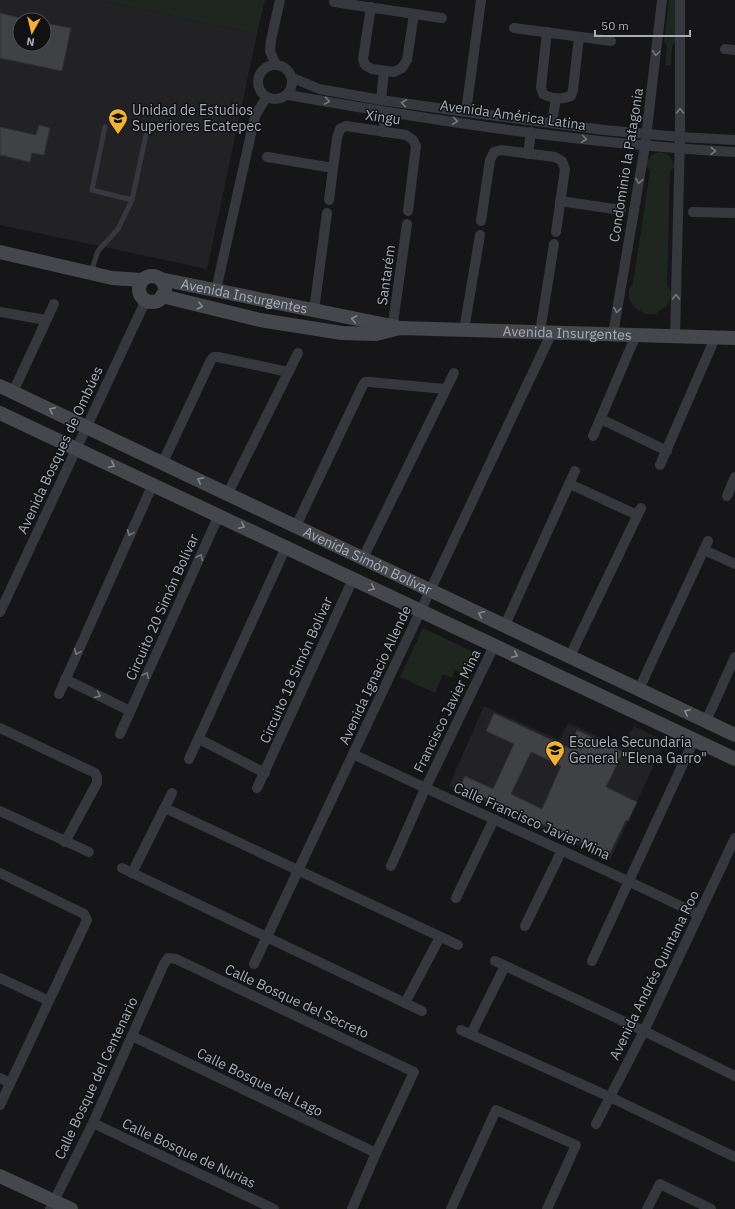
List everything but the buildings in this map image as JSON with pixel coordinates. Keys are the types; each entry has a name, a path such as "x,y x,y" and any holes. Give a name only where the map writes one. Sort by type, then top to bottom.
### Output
{"main road":[{"path":"0,252 112,278 142,290 152,302 158,300 165,290 164,284 160,279 151,276 142,290"},
{"name":"Avenida Insurgentes","path":"160,279 395,328 735,338"},
{"name":"Avenida Insurgentes","path":"162,296 260,320 342,333 376,334 395,328"},
{"name":"Avenida Simón Bolívar","path":"0,386 163,462 735,735"},
{"name":"Avenida Simón Bolívar","path":"1,416 77,448 735,759"},
{"path":"592,692 603,672"},
{"path":"0,1176 52,1205 71,1209"}],"street":[{"path":"216,290 255,116 266,98 259,89 258,77 265,68 276,65 270,51 280,0"},
{"path":"466,112 480,0"},
{"name":"Condominio la Patagonia","path":"613,334 645,146 662,0"},
{"path":"675,336 680,137 680,0"},
{"path":"334,2 442,18"},
{"path":"371,7 363,59 365,65 372,69 384,71 394,72 402,68 407,60 414,14"},
{"path":"514,28 611,41"},
{"path":"547,32 541,87 543,94 548,97 563,99 570,96 573,90 579,37"},
{"name":"Avenida América Latina","path":"276,65 284,67 293,78 319,89 381,100 552,124 680,137 735,140"},
{"path":"381,100 384,71"},
{"path":"288,95 293,84 293,78"},
{"name":"Avenida América Latina","path":"266,98 278,100 288,95 386,112 531,132 645,146 735,152"},
{"path":"552,124 556,98"},
{"path":"383,132 386,112"},
{"name":"Xingu","path":"329,200 337,138 340,130 346,126 406,135 413,140 416,146 408,211"},
{"path":"528,154 531,132"},
{"path":"481,221 490,160 494,152 501,150 555,157 562,160 565,169 556,232"},
{"path":"267,157 333,168"},
{"path":"560,201 621,210"},
{"path":"693,212 735,213"},
{"path":"314,310 327,213"},
{"name":"Santarém","path":"395,328 407,224"},
{"path":"464,330 480,235"},
{"name":"Avenida Ignacio Allende","path":"254,964 431,590 546,332 554,244"},
{"name":"Avenida Bosques de Ombúes","path":"0,612 87,426 142,290"},
{"path":"14,392 54,304"},
{"path":"0,312 46,320"},
{"path":"593,436 636,335"},
{"path":"660,465 716,338"},
{"path":"228,493 298,353"},
{"path":"163,462 214,358 218,357 288,372"},
{"path":"363,558 454,373"},
{"path":"296,526 365,382 446,389"},
{"path":"601,419 667,451"},
{"path":"505,625 575,471"},
{"path":"727,496 734,480"},
{"path":"58,694 153,484"},
{"path":"570,484 639,512 570,656"},
{"name":"Circuito 20 Simón Bolívar","path":"120,734 219,515"},
{"path":"639,689 706,546 735,564"},
{"path":"189,759 286,547"},
{"name":"Circuito 18 Simón Bolívar","path":"258,788 353,579"},
{"name":"Francisco Javier Mina","path":"391,866 494,646"},
{"path":"706,721 735,657"},
{"path":"65,679 130,711"},
{"path":"0,728 95,773 97,777 96,783 66,842"},
{"path":"199,739 265,773"},
{"path":"592,961 694,740"},
{"name":"Calle Francisco Javier Mina","path":"353,754 699,914"},
{"path":"132,873 172,793"},
{"path":"165,808 458,945"},
{"path":"0,811 89,852"},
{"path":"456,898 494,819"},
{"name":"Avenida Andrés Quintana Roo","path":"596,1124 644,1031 735,838"},
{"path":"525,926 562,850"},
{"path":"122,868 266,938 422,1011"},
{"path":"0,873 84,914 87,920 0,1106"},
{"path":"405,1003 440,936"},
{"name":"Calle Bosque del Centenario","path":"52,1205 92,1123 168,958"},
{"name":"Calle Bosque del Secreto","path":"168,958 176,959 414,1072 376,1153"},
{"path":"495,961 644,1031 735,1076"},
{"path":"471,1034 505,966"},
{"path":"0,978 49,1001"},
{"path":"461,1030 610,1097 735,1157"},
{"name":"Calle Bosque del Lago","path":"132,1036 376,1153"},
{"path":"0,1078 10,1082"},
{"path":"451,1209 496,1110 576,1145 547,1209"},
{"name":"Calle Bosque de Nurias","path":"92,1123 274,1209"},
{"path":"352,1209 376,1153"},
{"path":"647,1209 660,1184 711,1209"}],"lane":[{"path":"105,127 92,190 132,200"},
{"path":"91,273 98,251 118,229 132,200 146,134"}],"shaded area":[{"name":"Unidad de Estudios Superiores Ecatepec","path":"0,0 98,0 257,34 207,269 0,225"},
{"path":"98,0 265,0 257,34"},
{"path":"669,0 676,0 676,41 672,46 671,66 665,65 667,46 664,41"},
{"path":"659,152 670,156 675,167 670,171 667,286 672,293 667,306 655,314 645,314 634,307 629,299 629,289 633,283 650,171 645,164 652,155"},
{"path":"423,628 476,653 466,675 455,670 452,678 443,674 435,693 400,677"},
{"name":"Escuela Secundaria General \"Elena Garro\"","path":"484,706 559,740 568,723 622,747 634,726 665,741 610,860 449,786"}],"place":[{"name":"Unidad de Estudios Superiores Ecatepec","path":"118,135"},
{"name":"Escuela Secundaria General \"Elena Garro\"","path":"555,767"}]}
